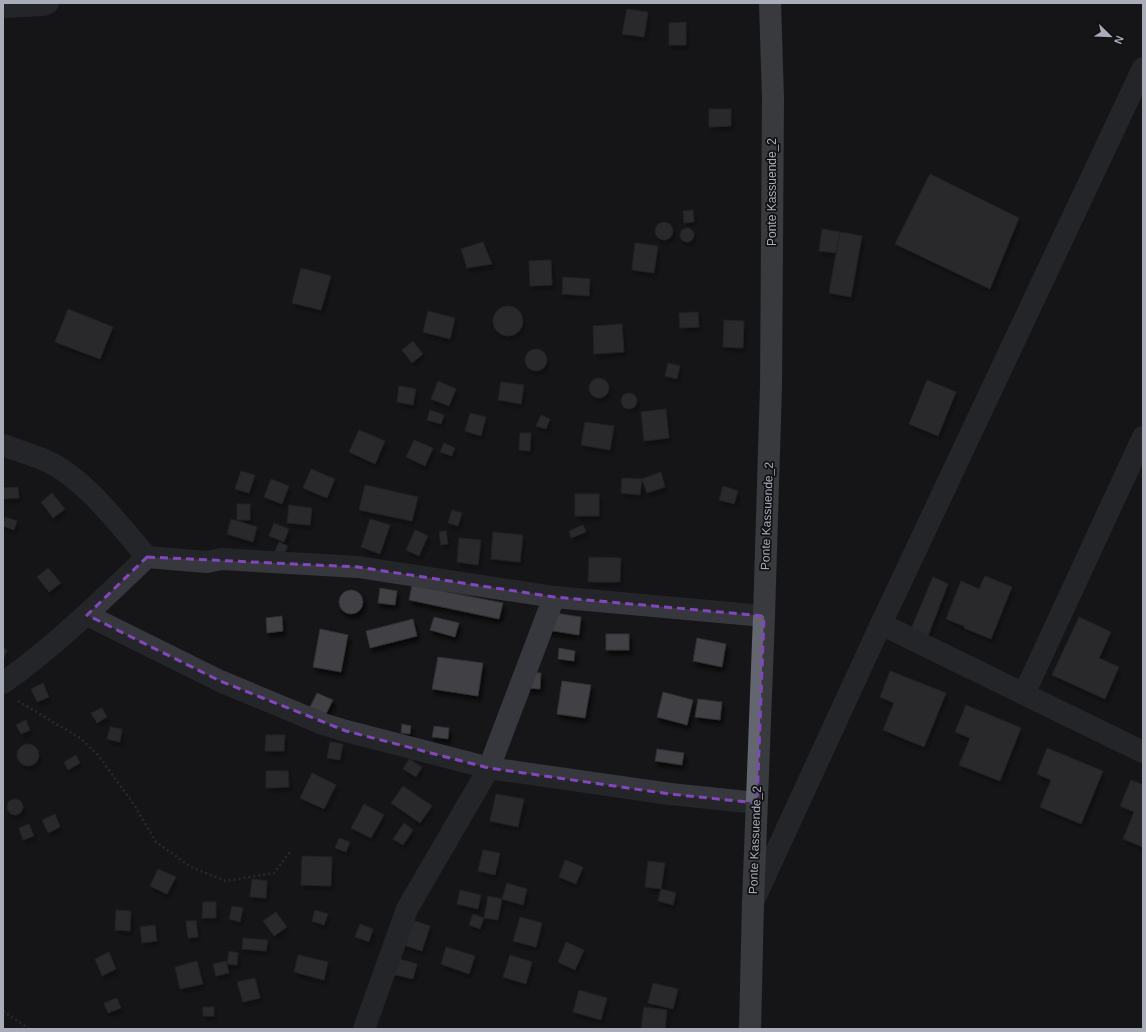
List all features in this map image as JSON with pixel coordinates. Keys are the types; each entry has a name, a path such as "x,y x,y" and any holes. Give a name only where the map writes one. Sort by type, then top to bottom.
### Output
{"highway":[{"name":"Ponte Kassuende_2","path":"750,1029 752,903 764,616 771,370 773,99 770,3"}],"street":[{"path":"3,7 43,5 48,3"},
{"path":"752,903 881,624 1143,68"},
{"path":"1024,694 1143,437"},
{"path":"3,445 50,462 72,477 94,496 147,557 207,562 221,559 358,567 554,597 764,616"},
{"path":"10,681 87,614 147,557"},
{"path":"364,1029 407,909 488,768 554,597"},
{"path":"87,614 220,681 323,724 488,768 670,794 757,803"},
{"path":"881,624 1143,752"}],"path":[{"path":"10,681 80,738 98,755 135,806 156,842 191,867 226,881 274,873 290,852"},
{"path":"3,1011 29,1029"}],"highlighted area":[{"path":"147,557 358,567 554,597 764,616 757,803 670,794 489,768 346,731 220,681 87,615"}],"building":[{"path":"627,9 648,12 644,37 622,34"},
{"path":"686,22 686,45 669,45 669,23"},
{"path":"709,109 731,109 731,126 709,127"},
{"path":"930,174 1019,218 990,289 895,244"},
{"path":"693,210 694,222 684,223 683,211"},
{"path":"664,222 670,225 673,231 670,237 664,240 658,237 655,231 658,225"},
{"path":"684,228 690,228 694,232 694,238 690,242 684,242 680,238 680,232"},
{"path":"822,229 840,232 836,253 819,251"},
{"path":"840,232 862,236 851,297 829,293"},
{"path":"483,242 492,264 467,268 461,249"},
{"path":"635,243 658,246 654,273 632,270"},
{"path":"551,260 552,285 530,286 529,261"},
{"path":"301,268 331,276 321,310 292,303"},
{"path":"563,277 590,279 589,296 562,294"},
{"path":"508,306 519,310 523,321 519,332 508,336 497,332 493,321 497,310"},
{"path":"68,309 113,327 100,359 55,342"},
{"path":"428,311 455,318 450,339 423,332"},
{"path":"698,312 699,327 680,328 679,313"},
{"path":"724,320 744,321 743,348 723,347"},
{"path":"622,324 624,352 594,354 593,326"},
{"path":"413,341 423,354 412,363 402,350"},
{"path":"536,349 544,352 547,360 544,368 536,371 528,368 525,360 528,352"},
{"path":"668,363 680,366 677,379 665,376"},
{"path":"595,378 603,378 609,384 609,392 603,398 595,398 589,392 589,384"},
{"path":"927,380 956,392 938,436 909,424"},
{"path":"438,381 456,389 449,406 431,399"},
{"path":"501,382 524,385 521,404 498,400"},
{"path":"399,386 416,389 413,405 397,402"},
{"path":"629,393 635,395 637,401 635,407 629,409 623,407 621,401 623,395"},
{"path":"666,409 669,438 644,441 641,412"},
{"path":"430,410 444,415 441,424 427,420"},
{"path":"470,413 486,417 481,436 465,431"},
{"path":"541,415 550,419 546,429 536,426"},
{"path":"585,422 614,426 610,450 581,445"},
{"path":"359,430 385,441 375,464 349,452"},
{"path":"520,433 531,433 530,451 519,450"},
{"path":"414,440 433,448 425,466 406,457"},
{"path":"444,443 455,448 452,456 440,452"},
{"path":"311,469 335,479 327,498 303,488"},
{"path":"241,471 255,475 249,493 235,489"},
{"path":"661,472 665,487 647,493 642,479"},
{"path":"622,478 642,479 640,495 621,493"},
{"path":"271,479 289,486 282,504 264,497"},
{"path":"365,485 418,497 412,521 359,510"},
{"path":"723,486 738,491 734,504 719,500"},
{"path":"18,487 19,498 3,499 3,488"},
{"path":"52,493 65,509 53,518 41,502"},
{"path":"575,494 599,494 599,516 575,516"},
{"path":"237,504 250,504 250,520 237,520"},
{"path":"289,505 312,508 310,525 287,523"},
{"path":"452,510 462,513 458,526 448,523"},
{"path":"5,517 17,521 14,530 3,526"},
{"path":"231,519 257,527 253,542 227,534"},
{"path":"370,519 390,525 380,554 361,547"},
{"path":"274,523 289,529 284,542 269,536"},
{"path":"583,525 586,532 571,538 569,531"},
{"path":"415,530 428,536 419,556 406,550"},
{"path":"446,531 448,544 441,545 439,532"},
{"path":"493,532 523,535 520,562 491,559"},
{"path":"459,538 481,540 478,565 457,562"},
{"path":"279,542 288,546 280,562 272,558"},
{"path":"589,557 621,558 620,582 588,582"},
{"path":"48,568 61,583 49,592 37,577"},
{"path":"985,576 1012,587 991,639 946,619 961,581 979,589"},
{"path":"933,577 948,584 928,636 911,629"},
{"path":"412,585 503,603 499,619 409,600"},
{"path":"380,588 397,591 395,605 378,603"},
{"path":"351,590 360,593 363,602 360,611 351,614 342,611 339,602 342,593"},
{"path":"549,612 581,617 579,635 547,630"},
{"path":"282,616 283,631 267,633 266,618"},
{"path":"434,617 459,623 455,637 430,630"},
{"path":"1079,617 1111,632 1099,658 1119,667 1105,699 1052,675"},
{"path":"413,619 417,636 370,648 366,631"},
{"path":"320,629 348,635 341,672 313,667"},
{"path":"606,634 629,634 629,650 606,650"},
{"path":"697,638 726,644 722,667 693,661"},
{"path":"3,648 7,650 3,661"},
{"path":"559,648 575,651 574,661 558,659"},
{"path":"438,657 483,663 478,696 432,689"},
{"path":"890,671 946,693 924,747 883,730 894,703 880,697"},
{"path":"528,672 541,673 540,689 527,688"},
{"path":"562,681 591,685 585,718 557,714"},
{"path":"43,683 49,697 37,702 31,689"},
{"path":"663,692 693,700 687,725 657,717"},
{"path":"317,693 333,700 326,714 310,707"},
{"path":"698,699 722,702 720,720 695,717"},
{"path":"966,705 1021,728 1000,781 959,765 970,738 955,732"},
{"path":"102,708 107,717 97,723 91,713"},
{"path":"26,720 30,730 21,734 16,725"},
{"path":"402,724 411,726 410,734 401,733"},
{"path":"434,726 449,728 448,739 432,737"},
{"path":"110,727 122,729 120,742 107,739"},
{"path":"266,735 285,735 284,751 265,751"},
{"path":"330,742 343,744 340,760 327,758"},
{"path":"28,744 36,747 39,755 36,763 28,766 20,763 17,755 20,747"},
{"path":"1047,748 1103,771 1081,824 1040,807 1051,780 1037,774"},
{"path":"657,749 684,753 682,765 655,761"},
{"path":"76,755 80,763 68,770 64,762"},
{"path":"409,759 422,767 416,777 403,769"},
{"path":"266,771 288,771 289,787 266,788"},
{"path":"312,773 336,785 324,809 300,798"},
{"path":"1131,780 1143,785 1143,847 1123,839 1134,812 1120,806"},
{"path":"403,786 432,806 420,823 391,803"},
{"path":"496,794 524,799 518,827 490,821"},
{"path":"15,799 21,801 23,807 21,813 15,815 9,813 7,807 9,801"},
{"path":"364,804 384,815 371,838 351,828"},
{"path":"55,814 60,827 48,833 42,820"},
{"path":"404,823 413,830 403,845 393,839"},
{"path":"29,824 34,836 23,840 19,828"},
{"path":"339,838 350,842 346,852 335,848"},
{"path":"483,850 500,853 495,875 478,871"},
{"path":"302,856 332,857 331,886 301,885"},
{"path":"565,860 583,867 576,884 559,877"},
{"path":"648,861 665,863 661,889 645,887"},
{"path":"158,869 176,877 167,894 150,886"},
{"path":"252,879 267,881 266,898 250,897"},
{"path":"507,883 527,889 523,905 502,899"},
{"path":"661,889 676,893 673,905 658,901"},
{"path":"460,890 481,895 478,909 457,904"},
{"path":"488,896 502,899 498,920 484,918"},
{"path":"203,902 216,902 216,918 202,918"},
{"path":"232,906 243,908 240,922 229,919"},
{"path":"116,910 131,911 130,931 115,930"},
{"path":"315,910 328,914 324,925 312,921"},
{"path":"276,912 287,927 274,936 263,921"},
{"path":"473,914 484,918 480,929 469,925"},
{"path":"520,917 542,923 536,947 513,941"},
{"path":"406,918 430,926 422,951 398,943"},
{"path":"186,921 196,921 198,937 188,938"},
{"path":"360,924 373,929 369,942 355,937"},
{"path":"155,925 157,941 142,943 140,927"},
{"path":"243,938 268,940 266,951 242,949"},
{"path":"566,942 584,950 575,970 558,962"},
{"path":"446,947 475,956 469,974 441,964"},
{"path":"229,951 238,953 237,965 227,964"},
{"path":"109,952 116,969 102,976 95,959"},
{"path":"298,955 328,962 324,980 294,972"},
{"path":"510,955 532,962 526,984 503,977"},
{"path":"396,958 417,964 413,979 392,974"},
{"path":"197,961 203,984 180,989 175,967"},
{"path":"226,961 229,973 216,976 213,964"},
{"path":"255,978 260,998 243,1002 237,982"},
{"path":"653,983 678,989 673,1009 648,1003"},
{"path":"579,990 607,998 601,1020 573,1012"},
{"path":"117,998 121,1008 108,1013 104,1003"},
{"path":"203,1007 214,1007 214,1016 203,1016"},
{"path":"644,1007 667,1010 665,1029 641,1029"}]}
